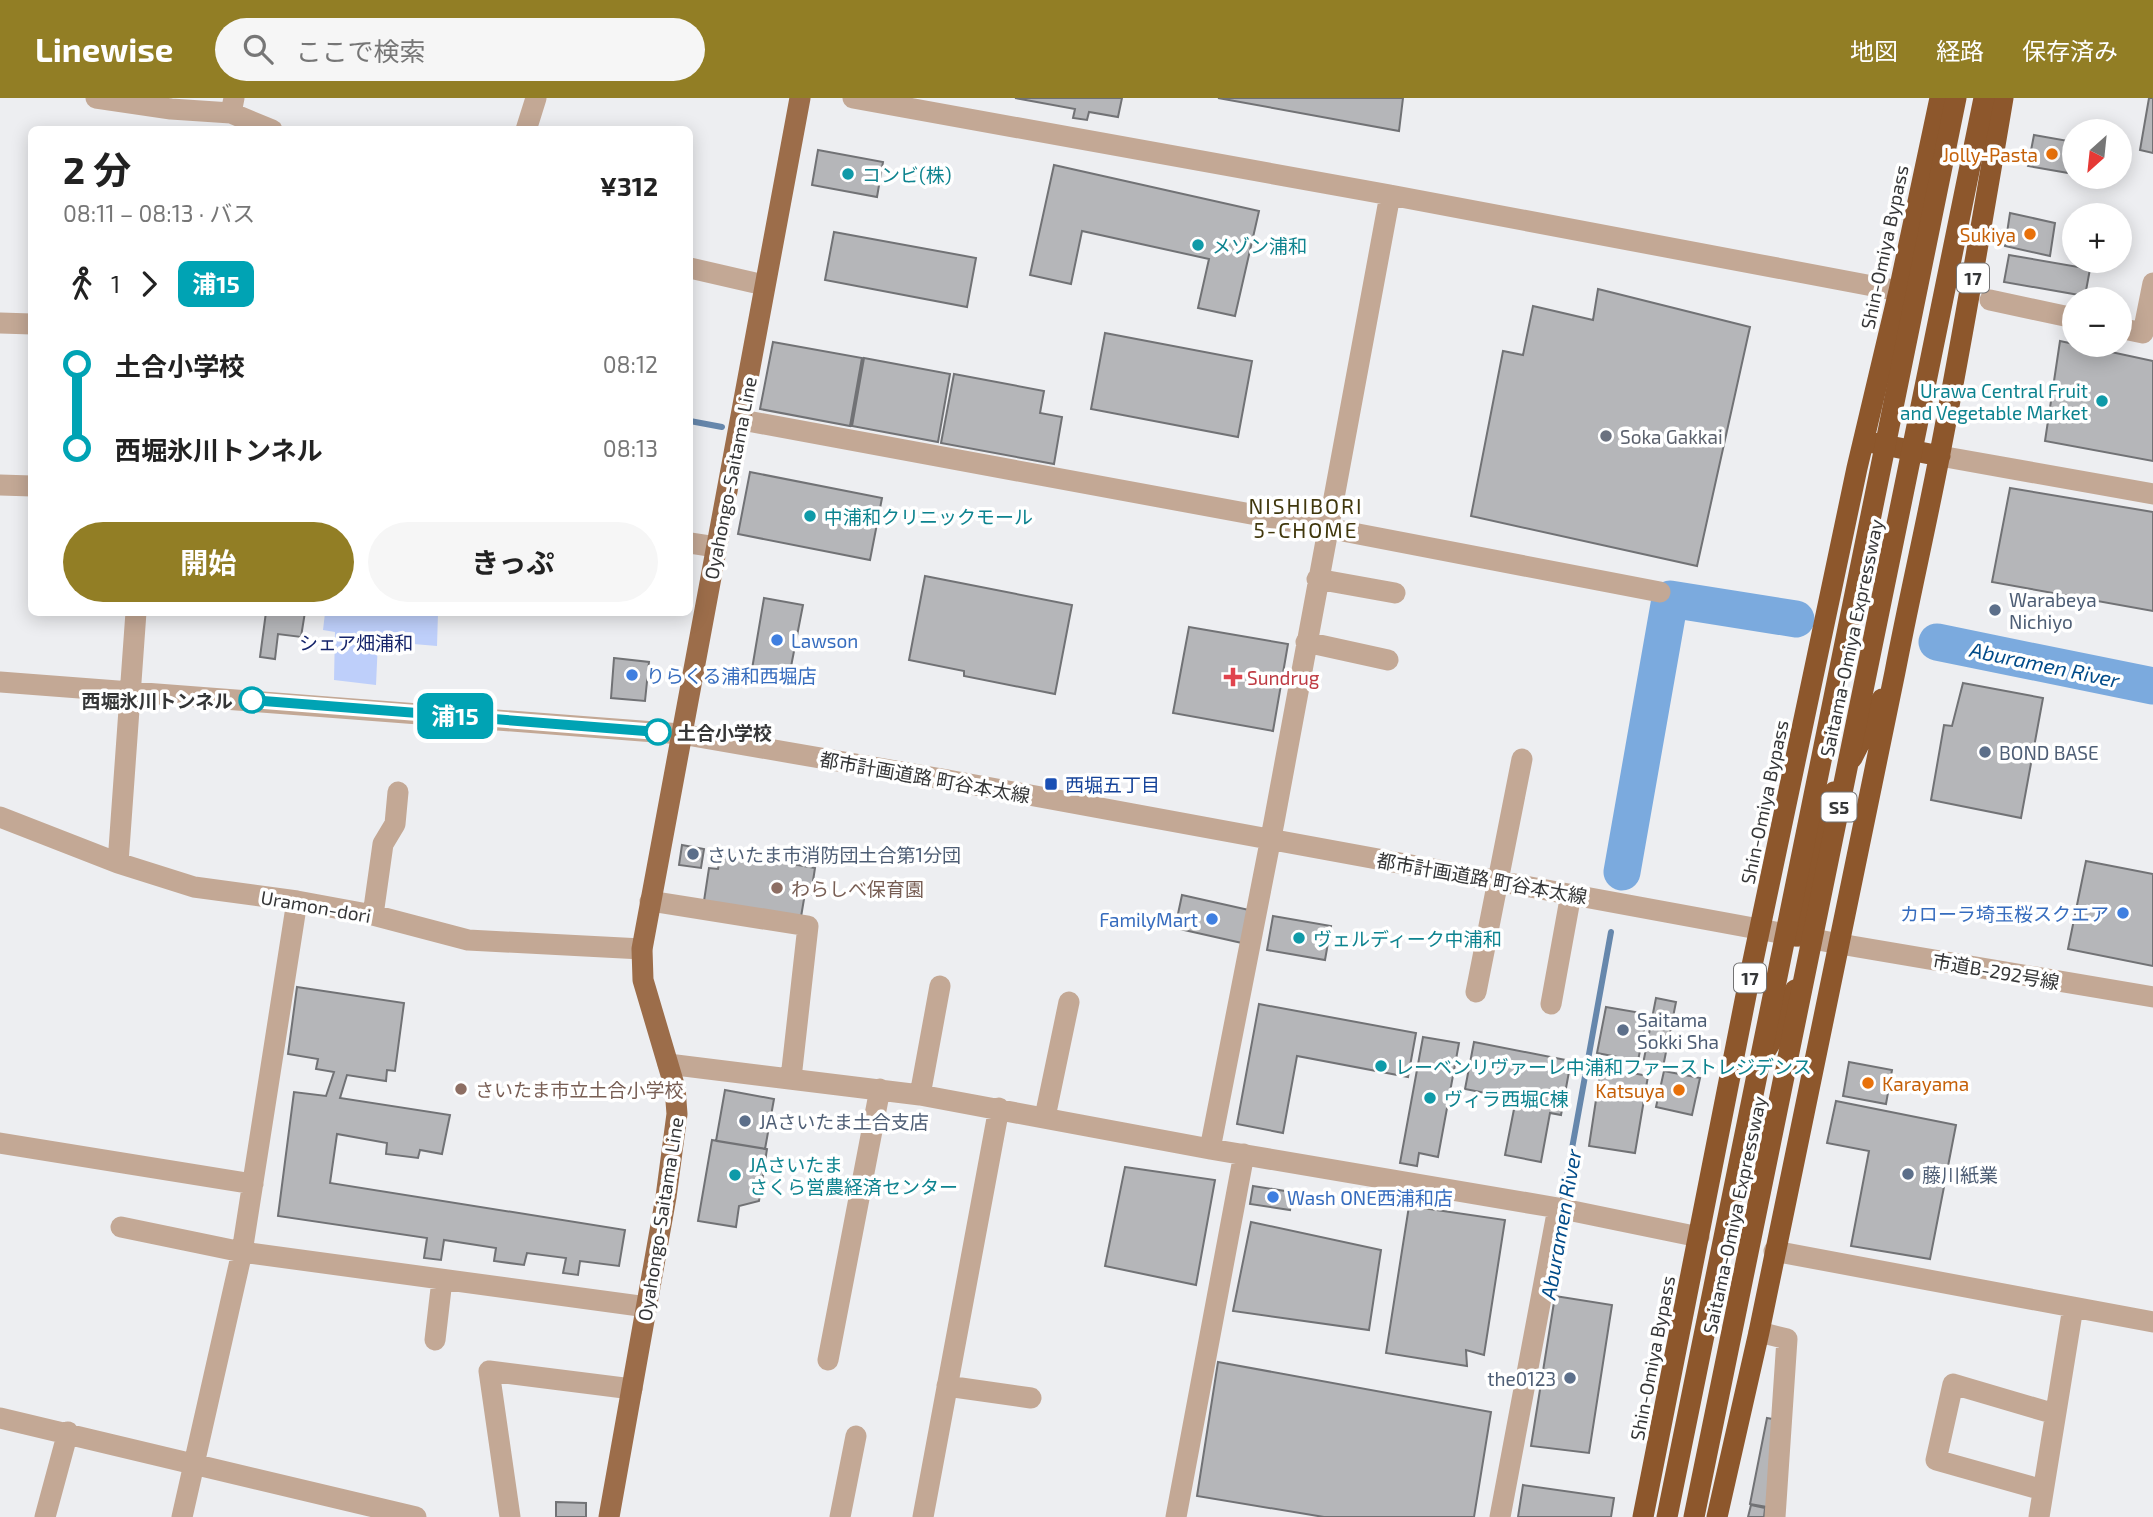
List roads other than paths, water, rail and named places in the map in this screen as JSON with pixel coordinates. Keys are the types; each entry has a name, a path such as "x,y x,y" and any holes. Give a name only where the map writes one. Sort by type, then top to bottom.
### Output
{"highway":[{"name":"Shin-Omiya Bypass","path":"1643,1517 1760,929 1863,441 1899,292 1940,98"},
{"name":"Saitama-Omiya Expressway","path":"1667,1517 1956,98"},
{"name":"Saitama-Omiya Expressway","path":"1694,1517 1984,98"},
{"name":"17","path":"1717,1517 1759,1332 1910,590 1940,457 2003,98"},
{"path":"1863,441 1940,457"},
{"path":"1719,1141 1737,1096 1787,1015 1792,1002 1813,864 1835,791 1895,672"}],"main road":[{"name":"Oyahongo-Saitama Line","path":"609,1517 677,1114 675,1088 643,980 642,949 800,98"}],"street":[{"path":"96,98 170,119 232,105 266,126"},
{"path":"527,126 536,98"},
{"path":"853,98 1390,195 1899,292"},
{"path":"1210,1149 1390,195"},
{"path":"693,269 764,285"},
{"path":"2132,331 2143,333 2153,283"},
{"path":"1990,300 2062,315"},
{"path":"0,323 28,324"},
{"path":"741,420 1660,592"},
{"path":"1940,457 2153,494"},
{"path":"0,485 28,486"},
{"path":"693,543 716,547"},
{"path":"1317,579 1395,593"},
{"path":"118,863 136,616"},
{"path":"1306,642 1388,660"},
{"name":"都市計画道路 町谷本太線","path":"0,682 681,734 948,780 1840,944"},
{"path":"1476,992 1522,759"},
{"path":"373,915 383,844 395,824 398,792"},
{"name":"Uramon-dori","path":"0,817 118,863 194,887 373,915 468,940 642,949"},
{"path":"1550,1004 1571,894"},
{"path":"182,1517 242,1252 297,901"},
{"path":"650,901 808,926 791,1078"},
{"name":"市道B-292号線","path":"1840,944 2153,997"},
{"path":"920,1095 940,986"},
{"path":"1045,1117 1069,1002"},
{"path":"668,1063 880,1089 999,1108 1210,1149 1560,1208 1699,1237"},
{"path":"828,1360 880,1089"},
{"path":"923,1517 999,1108"},
{"path":"0,1143 253,1184"},
{"path":"1176,1517 1244,1154"},
{"path":"1500,1517 1560,1208"},
{"path":"121,1227 242,1252 646,1307"},
{"path":"1774,1251 2153,1322"},
{"path":"435,1340 442,1280"},
{"path":"2039,1517 2073,1307"},
{"path":"1759,1332 1787,1339 1775,1517"},
{"path":"510,1517 489,1371 632,1389"},
{"path":"2043,1490 1936,1460 1953,1384 2055,1414"},
{"path":"947,1386 1031,1398"},
{"path":"0,1418 68,1432 416,1517"},
{"path":"45,1517 68,1432"},
{"path":"840,1517 856,1436"}],"waterway":[{"path":"693,422 722,427"},
{"name":"Aburamen River","path":"1622,872 1670,599 1796,619"},
{"name":"Aburamen River","path":"1661,605 1669,607"},
{"name":"Aburamen River","path":"1937,642 2153,686"},
{"name":"Aburamen River","path":"1562,1204 1611,932"}],"place":[{"name":"Jolly-Pasta","path":"2052,154"},
{"name":"コンビ(株)","path":"848,174"},
{"name":"Sukiya","path":"2030,234"},
{"name":"メゾン浦和","path":"1198,245"},
{"name":"Urawa Central Fruit and Vegetable Market","path":"2102,401"},
{"name":"Soka Gakkai","path":"1606,436"},
{"name":"中浦和クリニックモール","path":"810,516"},
{"name":"Warabeya Nichiyo","path":"1995,610"},
{"name":"Lawson","path":"777,640"},
{"name":"りらくる浦和西堀店","path":"632,675"},
{"name":"Sundrug","path":"1233,677"},
{"name":"西堀氷川トンネル","path":"252,700"},
{"name":"土合小学校","path":"658,732"},
{"name":"BOND BASE","path":"1985,752"},
{"name":"西堀五丁目","path":"1051,784"},
{"name":"さいたま市消防団土合第1分団","path":"693,854"},
{"name":"わらしべ保育園","path":"777,888"},
{"name":"カローラ埼玉桜スクエア","path":"2123,913"},
{"name":"FamilyMart","path":"1212,919"},
{"name":"ヴェルディーク中浦和","path":"1299,938"},
{"name":"Saitama Sokki Sha","path":"1623,1030"},
{"name":"レーベンリヴァーレ中浦和ファーストレジデンス","path":"1381,1066"},
{"name":"Karayama","path":"1868,1083"},
{"name":"さいたま市立土合小学校","path":"461,1089"},
{"name":"Katsuya","path":"1679,1090"},
{"name":"ヴィラ西堀C棟","path":"1430,1098"},
{"name":"JAさいたま土合支店","path":"745,1121"},
{"name":"藤川紙業","path":"1908,1174"},
{"name":"JAさいたま さくら営農経済センター","path":"735,1175"},
{"name":"Wash ONE西浦和店","path":"1273,1197"},
{"name":"the0123","path":"1570,1378"}],"district":[{"name":"NISHIBORI 5-CHOME","path":"1306,517"}],"park label":[{"name":"シェア畑浦和","path":"356,642"}]}
